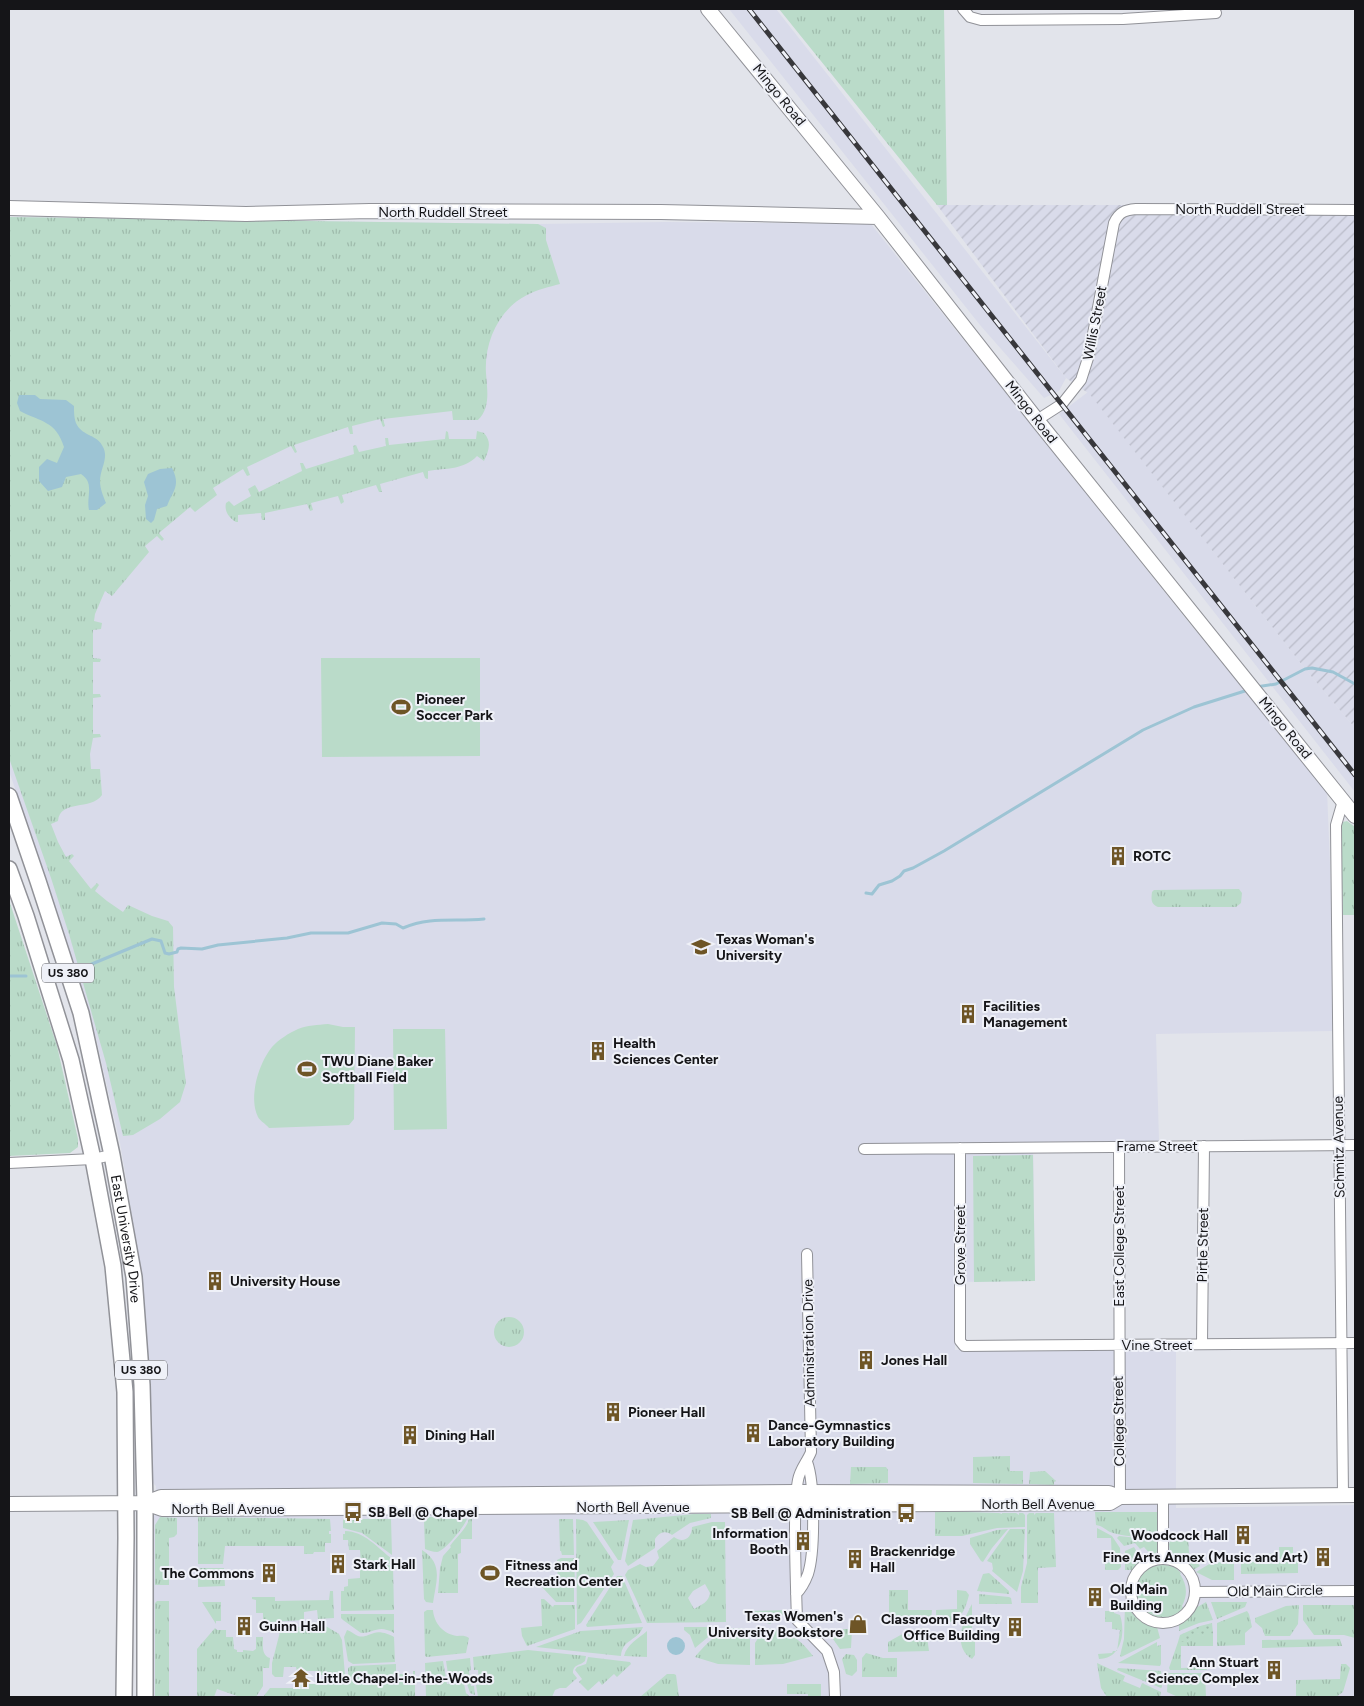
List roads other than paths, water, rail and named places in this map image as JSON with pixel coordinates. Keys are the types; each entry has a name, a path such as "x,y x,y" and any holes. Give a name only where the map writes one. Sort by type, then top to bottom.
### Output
{"main road":[{"name":"East University Drive","path":"9,796 80,1013 112,1155 134,1277 142,1385 145,1503 145,1697"},
{"name":"East University Drive","path":"9,869 26,916 71,1060 93,1159 113,1266 124,1392 126,1503 124,1697"}],"street":[{"name":"Mingo Road","path":"708,9 878,217 1037,420 1355,816"},
{"path":"963,9 970,17 981,20 1123,19 1216,13"},
{"name":"North Ruddell Street","path":"9,208 246,214 370,211 651,212 878,217"},
{"name":"North Ruddell Street","path":"1125,210 1355,210"},
{"name":"Willis Street","path":"1037,420 1062,404 1081,380 1089,356 1114,223 1117,216 1125,210"},
{"name":"Schmitz Avenue","path":"1343,801 1336,825 1342,1343 1349,1495"},
{"name":"Frame Street","path":"864,1149 1355,1145"},
{"name":"East College Street","path":"1119,1146 1119,1345"},
{"name":"Pirtle Street","path":"1202,1344 1204,1146"},
{"name":"Grove Street","path":"960,1148 960,1342"},
{"path":"9,1163 93,1159 112,1155"},
{"name":"Administration Drive","path":"807,1254 810,1452 798,1480 796,1499 797,1620 827,1651 834,1672 835,1697"},
{"name":"Vine Street","path":"960,1342 964,1346 1355,1343"},
{"name":"College Street","path":"1119,1345 1120,1498"},
{"name":"Administration Drive","path":"796,1594 802,1588 808,1573 811,1553 812,1499 810,1470 807,1462"},
{"name":"North Bell Avenue","path":"9,1504 145,1503 162,1509 1109,1493 1120,1498 1349,1495"},
{"path":"1162,1559 1163,1497"},
{"path":"1162,1559 1177,1562 1187,1570 1193,1581 1195,1592 1190,1607 1184,1614 1177,1620 1166,1623 1156,1622 1141,1614 1133,1601 1132,1583 1136,1575 1146,1564 1162,1559"},
{"name":"Old Main Circle","path":"1195,1592 1355,1590"}],"water":[{"path":"19,395 35,395 40,399 66,400 74,406 75,421 80,429 101,443 105,451 105,459 100,484 106,503 97,510 89,510 88,481 81,474 66,477 62,487 48,491 39,481 39,467 47,459 57,463 64,447 61,438 52,427 20,411 17,403"},
{"path":"172,468 176,479 175,488 167,506 157,509 154,520 151,523 146,519 145,505 148,496 144,482 148,474 160,469"},
{"path":"676,1637 682,1640 685,1646 682,1652 676,1655 670,1652 667,1646 670,1640"}],"waterway":[{"path":"1256,687 1276,684 1305,669 1312,668 1333,672 1355,684"},
{"path":"866,893 872,894 879,885 892,881 904,871 944,851 1143,730 1194,707 1248,690"},
{"path":"87,966 152,939 161,941 165,953 169,954 177,952 181,948 202,949 218,945 287,938 311,933 348,933 382,923 396,924 403,928 423,922 484,919"},
{"path":"9,976 26,976"}],"railway":[{"path":"749,9 1355,775"}],"place":[{"name":"Pioneer Soccer Park","path":"401,707"},
{"name":"ROTC","path":"1118,856"},
{"name":"Texas Woman's University","path":"701,947"},
{"name":"Facilities Management","path":"968,1014"},
{"name":"Health Sciences Center","path":"598,1051"},
{"name":"TWU Diane Baker Softball Field","path":"307,1069"},
{"name":"University House","path":"215,1281"},
{"name":"Jones Hall","path":"866,1360"},
{"name":"Pioneer Hall","path":"613,1412"},
{"name":"Dance-Gymnastics Laboratory Building","path":"753,1433"},
{"name":"Dining Hall","path":"410,1435"},
{"name":"SB Bell @ Chapel","path":"353,1512"},
{"name":"SB Bell @ Administration","path":"906,1513"},
{"name":"Woodcock Hall","path":"1243,1535"},
{"name":"Information Booth","path":"803,1541"},
{"name":"Fine Arts Annex (Music and Art)","path":"1323,1557"},
{"name":"Brackenridge Hall","path":"855,1559"},
{"name":"Stark Hall","path":"338,1564"},
{"name":"The Commons","path":"269,1573"},
{"name":"Fitness and Recreation Center","path":"490,1573"},
{"name":"Old Main Building","path":"1095,1597"},
{"name":"Texas Women's University Bookstore","path":"858,1624"},
{"name":"Guinn Hall","path":"244,1626"},
{"name":"Classroom Faculty Office Building","path":"1015,1627"},
{"name":"Ann Stuart Science Complex","path":"1274,1670"},
{"name":"Little Chapel-in-the-Woods","path":"301,1678"}]}
